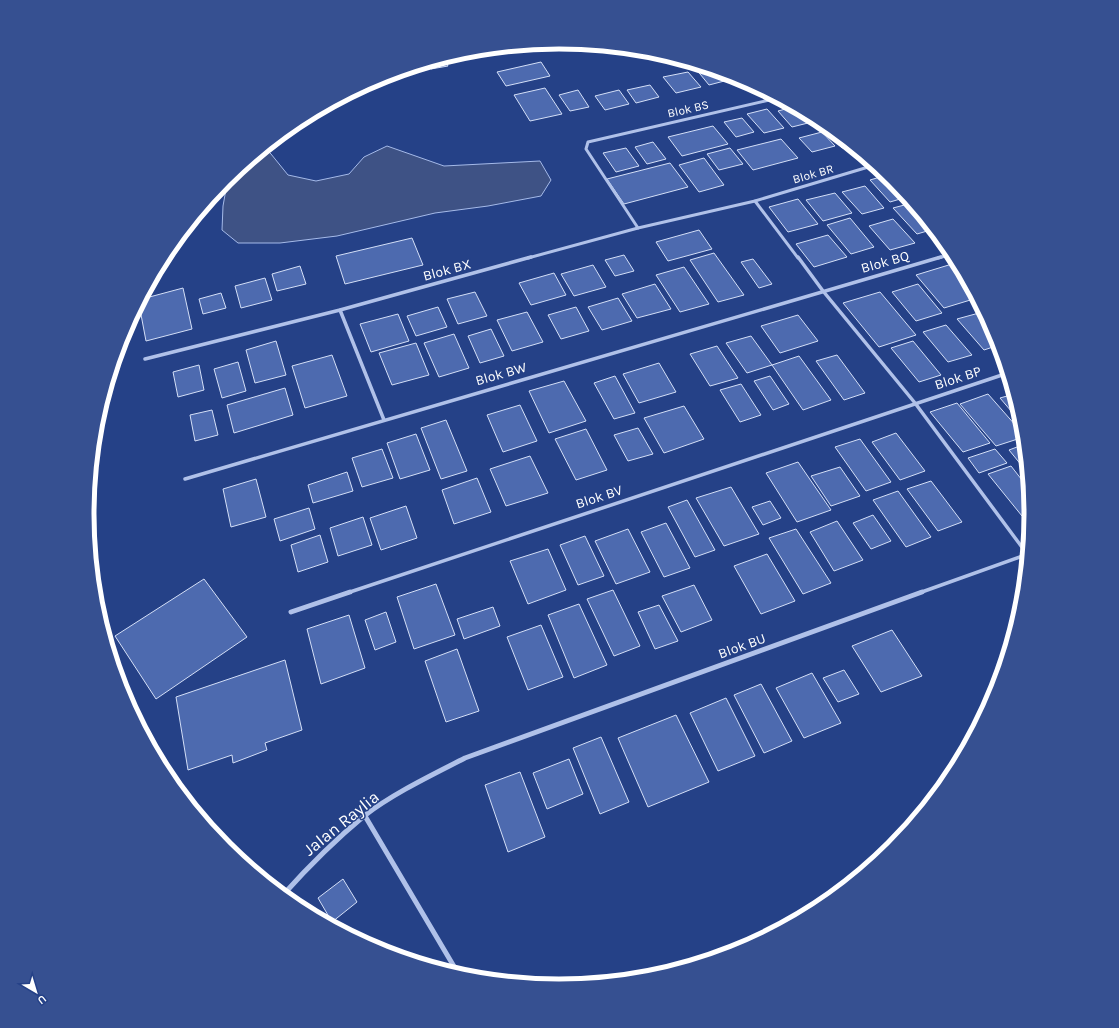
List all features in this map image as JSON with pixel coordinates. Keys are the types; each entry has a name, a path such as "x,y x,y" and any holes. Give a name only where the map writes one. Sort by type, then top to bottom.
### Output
{"street":[{"name":"Blok BS","path":"638,228 586,149 588,142 770,100"},
{"name":"Blok BR","path":"755,201 870,168"},
{"name":"Blok BX","path":"144,359 340,310 638,228 755,201"},
{"path":"755,201 915,403 1023,549"},
{"name":"Blok BQ","path":"824,290 946,256"},
{"name":"Blok BW","path":"184,479 824,290"},
{"path":"340,310 384,420"},
{"name":"Blok BP","path":"915,403 1003,375"},
{"name":"Blok BV","path":"290,612 915,403"},
{"name":"Blok BU","path":"464,758 1023,555"},
{"name":"Jalan Raylia","path":"287,891 304,870 365,816 418,782 464,758"},
{"path":"365,816 395,869 454,967"}],"water":[{"path":"387,146 444,166 540,161 551,180 541,196 488,206 435,213 337,236 280,243 238,243 222,230 223,206 226,190 268,151 288,175 316,181 349,174 364,157"}],"building":[{"path":"541,62 550,76 506,86 497,72"},
{"path":"447,63 448,66 431,69 430,68"},
{"path":"697,70 727,80 709,85"},
{"path":"688,72 701,87 676,93 663,77"},
{"path":"650,85 659,97 636,103 627,90"},
{"path":"545,88 562,114 530,121 514,95"},
{"path":"578,90 589,107 570,111 559,95"},
{"path":"619,90 629,104 605,110 595,96"},
{"path":"767,109 784,128 764,133 747,114"},
{"path":"787,109 803,118 808,123 792,127 778,111"},
{"path":"742,118 754,132 736,137 724,122"},
{"path":"713,126 728,144 682,156 668,137"},
{"path":"822,132 835,146 812,152 799,138"},
{"path":"834,138 845,147 842,148"},
{"path":"781,139 798,158 753,170 737,150"},
{"path":"653,142 666,159 647,164 635,147"},
{"path":"626,148 639,166 616,172 603,153"},
{"path":"730,148 743,164 719,170 707,154"},
{"path":"704,158 724,185 699,192 679,165"},
{"path":"670,163 688,187 624,204 607,179"},
{"path":"880,177 901,199 890,202 870,180"},
{"path":"865,186 884,208 862,214 842,192"},
{"path":"835,193 852,213 823,221 806,200"},
{"path":"798,199 818,224 788,232 769,207"},
{"path":"907,204 928,231 917,234 893,208"},
{"path":"850,218 874,247 851,254 827,225"},
{"path":"893,219 915,243 890,250 869,226"},
{"path":"699,230 712,249 668,261 656,242"},
{"path":"828,235 847,257 814,267 796,244"},
{"path":"412,238 423,265 345,284 336,256"},
{"path":"714,253 744,295 718,302 690,260"},
{"path":"624,255 634,271 615,276 605,260"},
{"path":"753,259 772,284 759,288 741,262"},
{"path":"951,264 972,299 944,308 916,275"},
{"path":"593,265 606,287 574,296 561,274"},
{"path":"300,266 306,284 277,291 272,274"},
{"path":"684,267 709,304 680,312 656,275"},
{"path":"554,273 566,295 531,305 519,283"},
{"path":"265,278 272,300 241,308 235,286"},
{"path":"655,284 671,309 637,318 622,294"},
{"path":"918,284 942,313 916,321 892,292"},
{"path":"183,288 192,329 146,341 140,312 148,297"},
{"path":"475,292 487,316 458,324 447,299"},
{"path":"880,292 916,335 879,347 843,303"},
{"path":"221,293 226,308 203,314 199,299"},
{"path":"618,298 632,321 602,330 588,307"},
{"path":"438,307 447,327 416,336 407,316"},
{"path":"576,307 589,331 561,339 548,315"},
{"path":"527,312 543,342 512,351 497,320"},
{"path":"979,313 993,347 984,350 957,319"},
{"path":"398,314 409,341 371,352 360,324"},
{"path":"798,315 818,341 780,353 761,326"},
{"path":"946,325 972,355 948,362 923,332"},
{"path":"491,329 504,356 480,363 468,336"},
{"path":"454,334 469,368 439,377 424,343"},
{"path":"751,336 772,365 747,373 726,343"},
{"path":"276,341 286,375 255,383 246,350"},
{"path":"913,341 941,375 919,382 891,348"},
{"path":"416,343 429,375 392,385 379,353"},
{"path":"717,346 738,378 710,386 690,354"},
{"path":"332,355 347,396 305,408 292,366"},
{"path":"837,355 865,393 844,400 816,361"},
{"path":"799,356 831,400 803,410 772,365"},
{"path":"238,362 246,391 222,398 214,369"},
{"path":"659,363 676,392 639,403 623,374"},
{"path":"199,365 204,390 178,397 173,372"},
{"path":"615,376 635,413 614,419 594,383"},
{"path":"770,376 789,404 773,410 754,381"},
{"path":"564,381 586,421 549,433 529,391"},
{"path":"741,384 761,415 740,422 720,390"},
{"path":"285,388 293,415 234,433 227,405"},
{"path":"988,394 1017,427 1019,439 996,446 960,404"},
{"path":"1009,395 1014,414 1000,398"},
{"path":"957,403 990,443 963,452 930,412"},
{"path":"520,405 537,441 503,452 487,415"},
{"path":"684,406 704,439 664,453 644,418"},
{"path":"212,410 218,435 195,441 190,415"},
{"path":"446,420 467,471 441,479 421,428"},
{"path":"638,428 653,454 628,461 614,435"},
{"path":"586,429 607,470 576,480 555,439"},
{"path":"896,433 925,471 900,480 872,442"},
{"path":"416,434 430,470 400,479 387,443"},
{"path":"860,439 891,482 866,491 835,447"},
{"path":"1020,446 1022,466 1009,450"},
{"path":"382,449 393,478 362,487 352,458"},
{"path":"995,449 1007,463 979,473 968,458"},
{"path":"530,456 548,493 506,506 490,469"},
{"path":"798,462 831,510 797,522 766,473"},
{"path":"1011,466 1024,482 1024,515 1022,516 988,474"},
{"path":"840,467 860,496 831,506 811,476"},
{"path":"347,472 353,491 313,503 308,485"},
{"path":"477,478 491,512 454,524 442,490"},
{"path":"256,479 266,517 231,527 223,489"},
{"path":"931,481 962,522 938,531 907,489"},
{"path":"731,487 759,534 724,546 696,498"},
{"path":"898,491 931,537 906,547 873,500"},
{"path":"687,500 715,550 695,557 668,507"},
{"path":"770,501 781,518 763,525 752,507"},
{"path":"406,506 417,538 381,550 370,518"},
{"path":"309,508 315,529 280,541 274,519"},
{"path":"873,515 891,541 871,549 853,523"},
{"path":"363,517 372,545 338,556 330,528"},
{"path":"837,521 863,560 834,571 810,532"},
{"path":"666,523 690,568 664,577 641,532"},
{"path":"628,529 650,572 616,584 595,541"},
{"path":"796,529 831,583 803,594 769,538"},
{"path":"320,535 328,562 298,572 291,545"},
{"path":"585,536 604,576 578,585 560,545"},
{"path":"548,549 566,590 528,604 510,561"},
{"path":"767,554 795,601 761,614 734,566"},
{"path":"204,579 247,637 156,699 115,636"},
{"path":"436,584 455,635 414,649 397,597"},
{"path":"694,585 712,620 681,632 662,596"},
{"path":"613,590 640,646 614,656 587,599"},
{"path":"579,604 607,665 574,678 548,615"},
{"path":"659,605 678,641 655,649 638,612"},
{"path":"493,607 500,626 464,639 457,619"},
{"path":"386,612 396,642 375,650 365,620"},
{"path":"349,615 365,668 321,684 307,629"},
{"path":"541,625 563,677 528,690 507,637"},
{"path":"892,630 922,676 881,692 852,646"},
{"path":"457,649 479,711 446,722 425,661"},
{"path":"285,660 302,730 265,743 267,750 233,763 232,755 188,770 176,697"},
{"path":"844,670 859,694 838,702 823,678"},
{"path":"812,673 841,723 804,738 776,688"},
{"path":"761,684 792,741 764,753 734,695"},
{"path":"726,698 755,756 718,771 690,713"},
{"path":"137,708 155,741 142,720"},
{"path":"676,715 709,782 648,807 618,738"},
{"path":"601,737 629,802 600,814 573,748"},
{"path":"569,759 583,794 547,809 533,773"},
{"path":"520,772 545,837 508,852 485,785"},
{"path":"343,879 357,902 334,921 330,919 318,898"}]}
